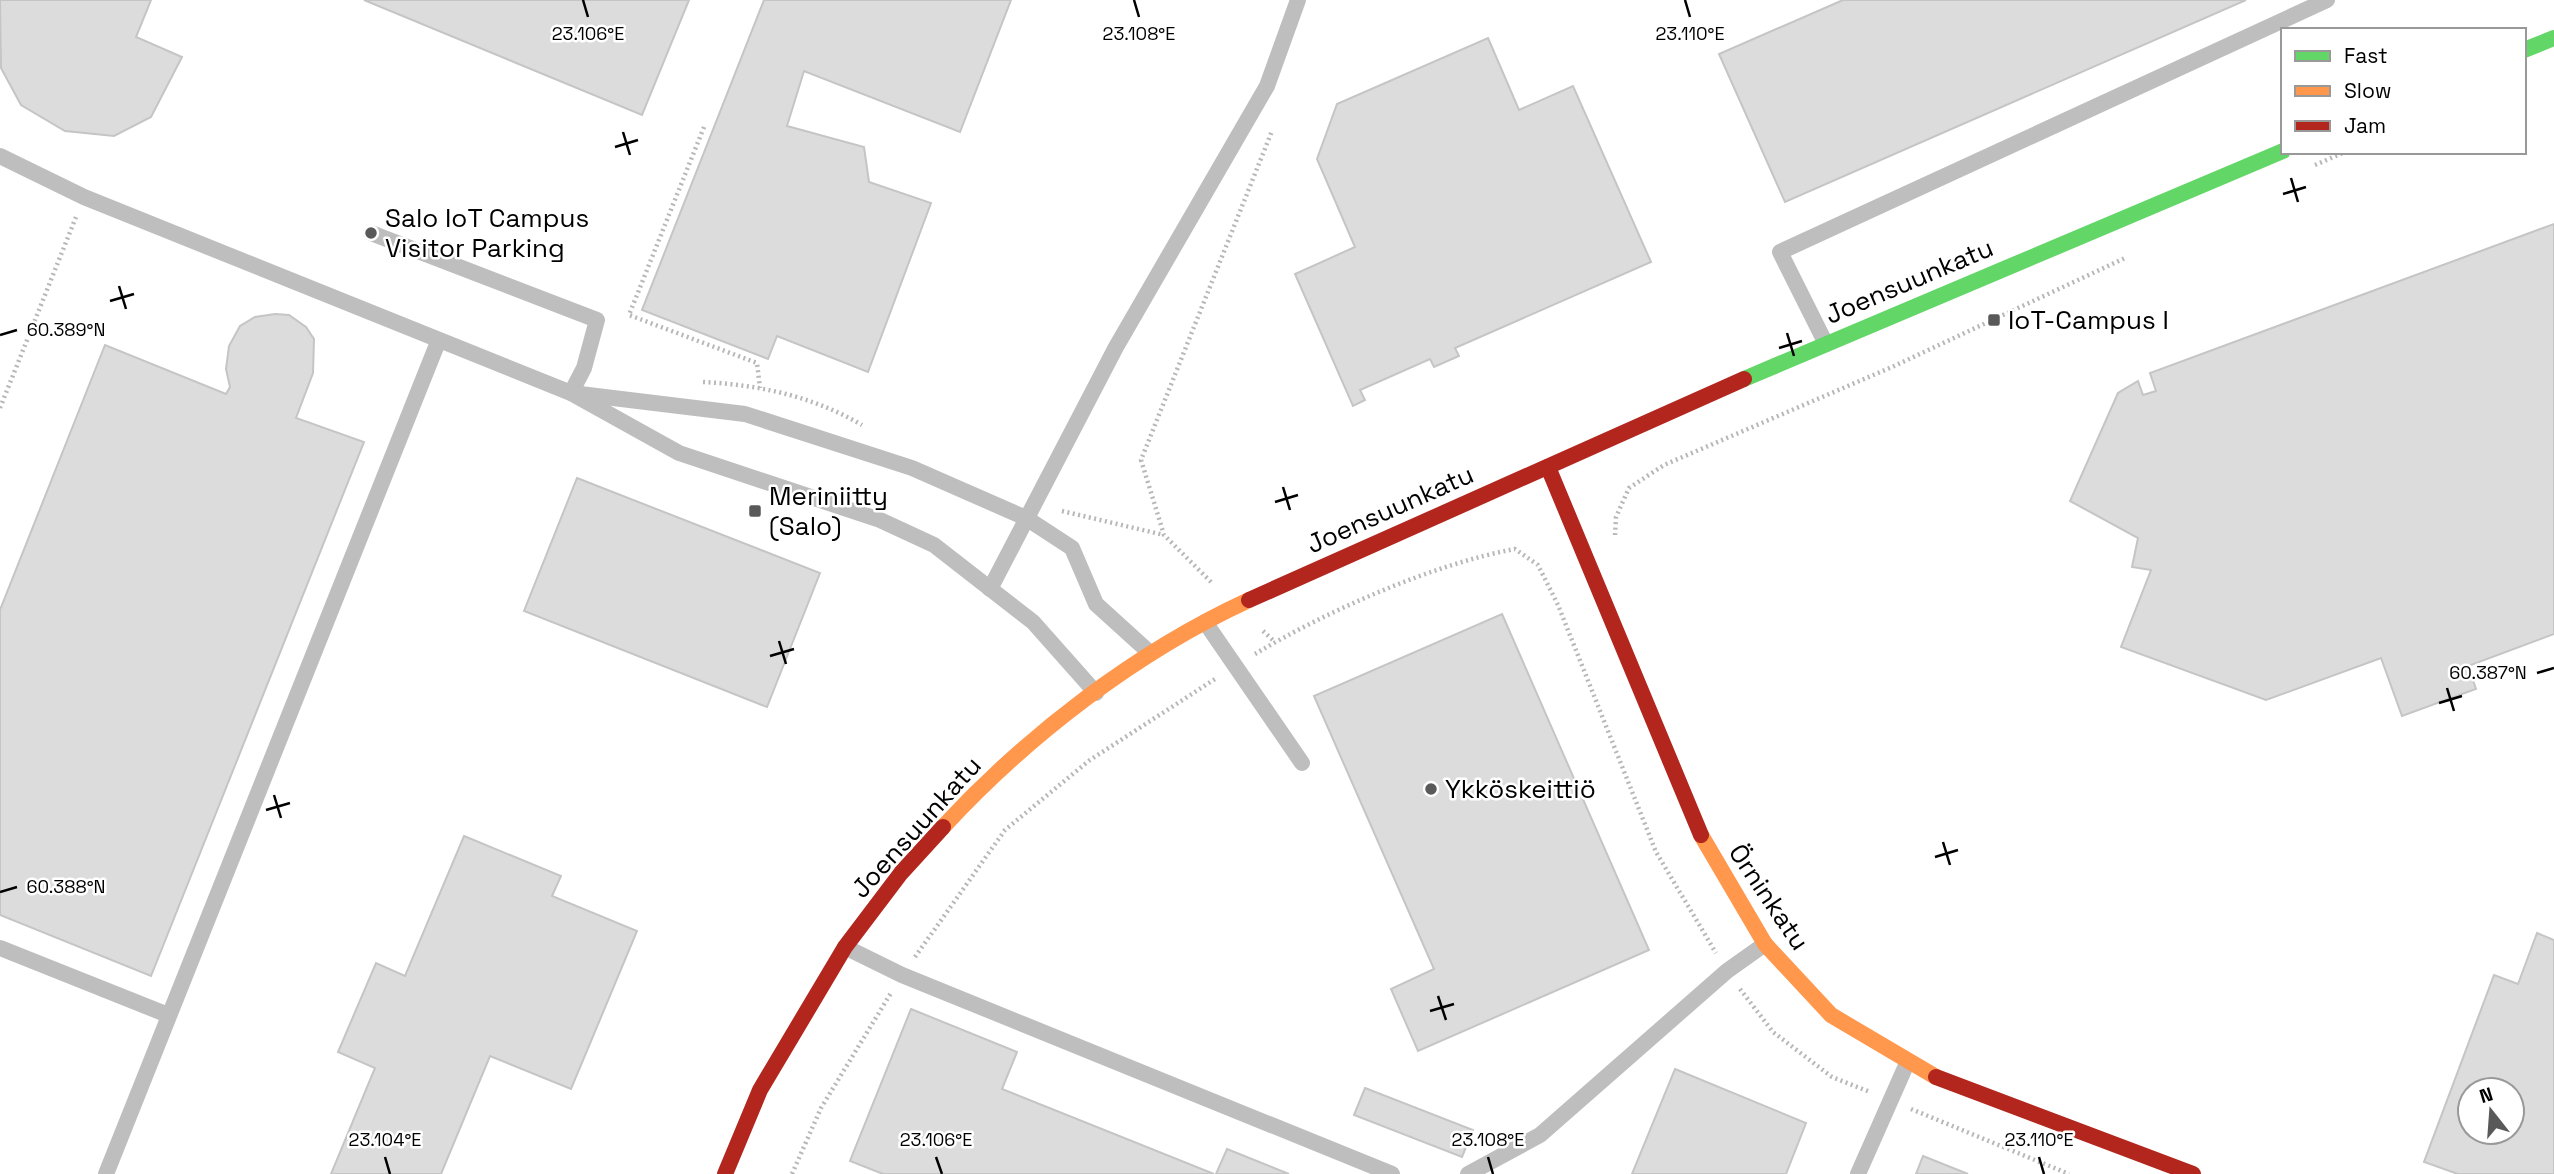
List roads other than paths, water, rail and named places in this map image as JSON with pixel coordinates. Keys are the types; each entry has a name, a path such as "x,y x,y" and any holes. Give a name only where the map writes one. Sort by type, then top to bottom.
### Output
{"street":[{"path":"2526,49 2554,38"},
{"name":"Joensuunkatu","path":"724,1174 760,1090 845,947 901,873 977,790 1027,745 1150,653 1236,606 1548,467 1826,344 2281,152"},
{"name":"Örninkatu","path":"1548,467 1597,591 1706,847 1765,944 1831,1016 1930,1075 2193,1174"}],"lane":[{"path":"990,589 1116,347 1267,86 1298,0"},
{"path":"1826,344 1780,252 2327,0"},
{"path":"0,156 84,197 438,342 571,393 679,453 880,520 934,545 1033,622 1096,693"},
{"path":"371,233 597,320 584,368 571,393"},
{"path":"106,1174 438,342"},
{"path":"571,393 745,414 912,468 1026,518 1072,548 1096,604 1150,653"},
{"path":"1205,622 1302,763"},
{"path":"1468,1174 1540,1135 1727,971 1765,944"},
{"path":"845,947 902,975 1392,1174"},
{"path":"0,948 168,1015"},
{"path":"1858,1174 1908,1061"}],"place":[{"name":"Salo IoT Campus Visitor Parking","path":"371,233"},
{"name":"IoT-Campus I","path":"1994,320"},
{"name":"Meriniitty (Salo)","path":"755,511"},
{"name":"Ykköskeittiö","path":"1431,789"}]}
